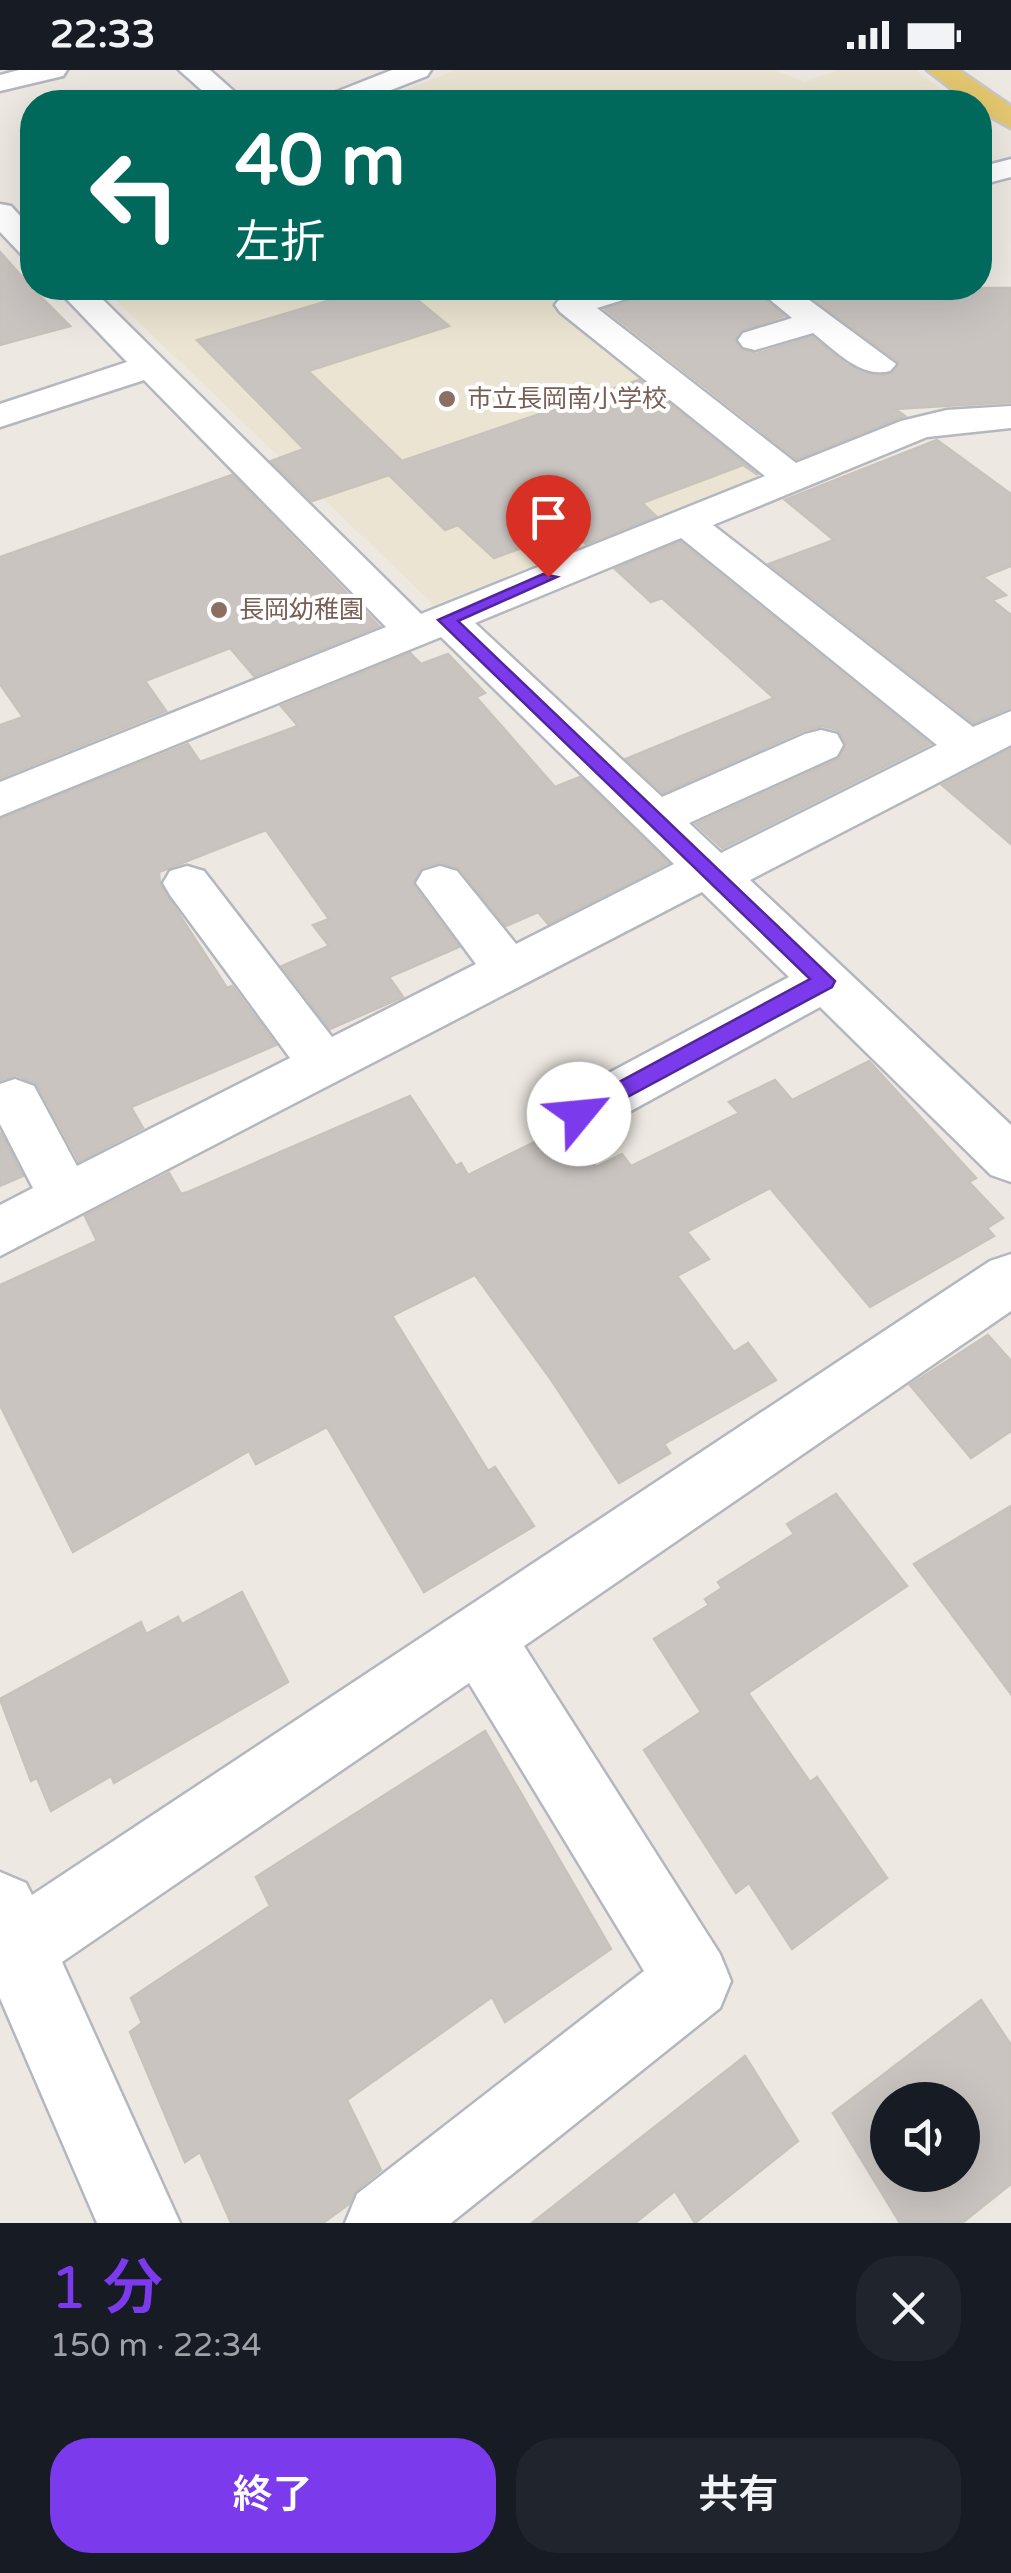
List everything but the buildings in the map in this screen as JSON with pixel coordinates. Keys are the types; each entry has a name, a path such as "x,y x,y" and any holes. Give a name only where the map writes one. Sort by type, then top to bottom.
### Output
{"main road":[{"path":"941,70 970,90"}],"street":[{"path":"1,82 53,70"},
{"path":"193,70 217,90"},
{"path":"366,90 413,71"},
{"path":"5,202 20,226"},
{"path":"85,300 150,366 431,626 655,819 1011,1159"},
{"path":"586,300 572,304 791,478"},
{"path":"789,300 878,364"},
{"path":"755,340 817,320"},
{"path":"0,416 150,366"},
{"path":"0,800 914,429 947,421 1011,416"},
{"path":"684,521 969,747"},
{"path":"0,1232 510,970 1011,726"},
{"path":"655,819 821,744"},
{"path":"187,883 324,1066"},
{"path":"440,883 510,970"},
{"path":"579,1114 825,981"},
{"path":"14,1101 66,1198"},
{"path":"139,2223 6,1939 479,1637 1011,1279"},
{"path":"386,2223 693,1981 479,1637"}],"shaded area":[{"path":"456,70 774,70 805,82 837,70 916,70 942,90 405,90"},
{"name":"市立長岡南小学校","path":"116,300 566,300 560,302 765,473 434,605"}],"place":[{"name":"市立長岡南小学校","path":"447,399"},
{"name":"長岡幼稚園","path":"219,610"}],"route":[{"path":"548,577 447,620 825,981 579,1114"}]}
